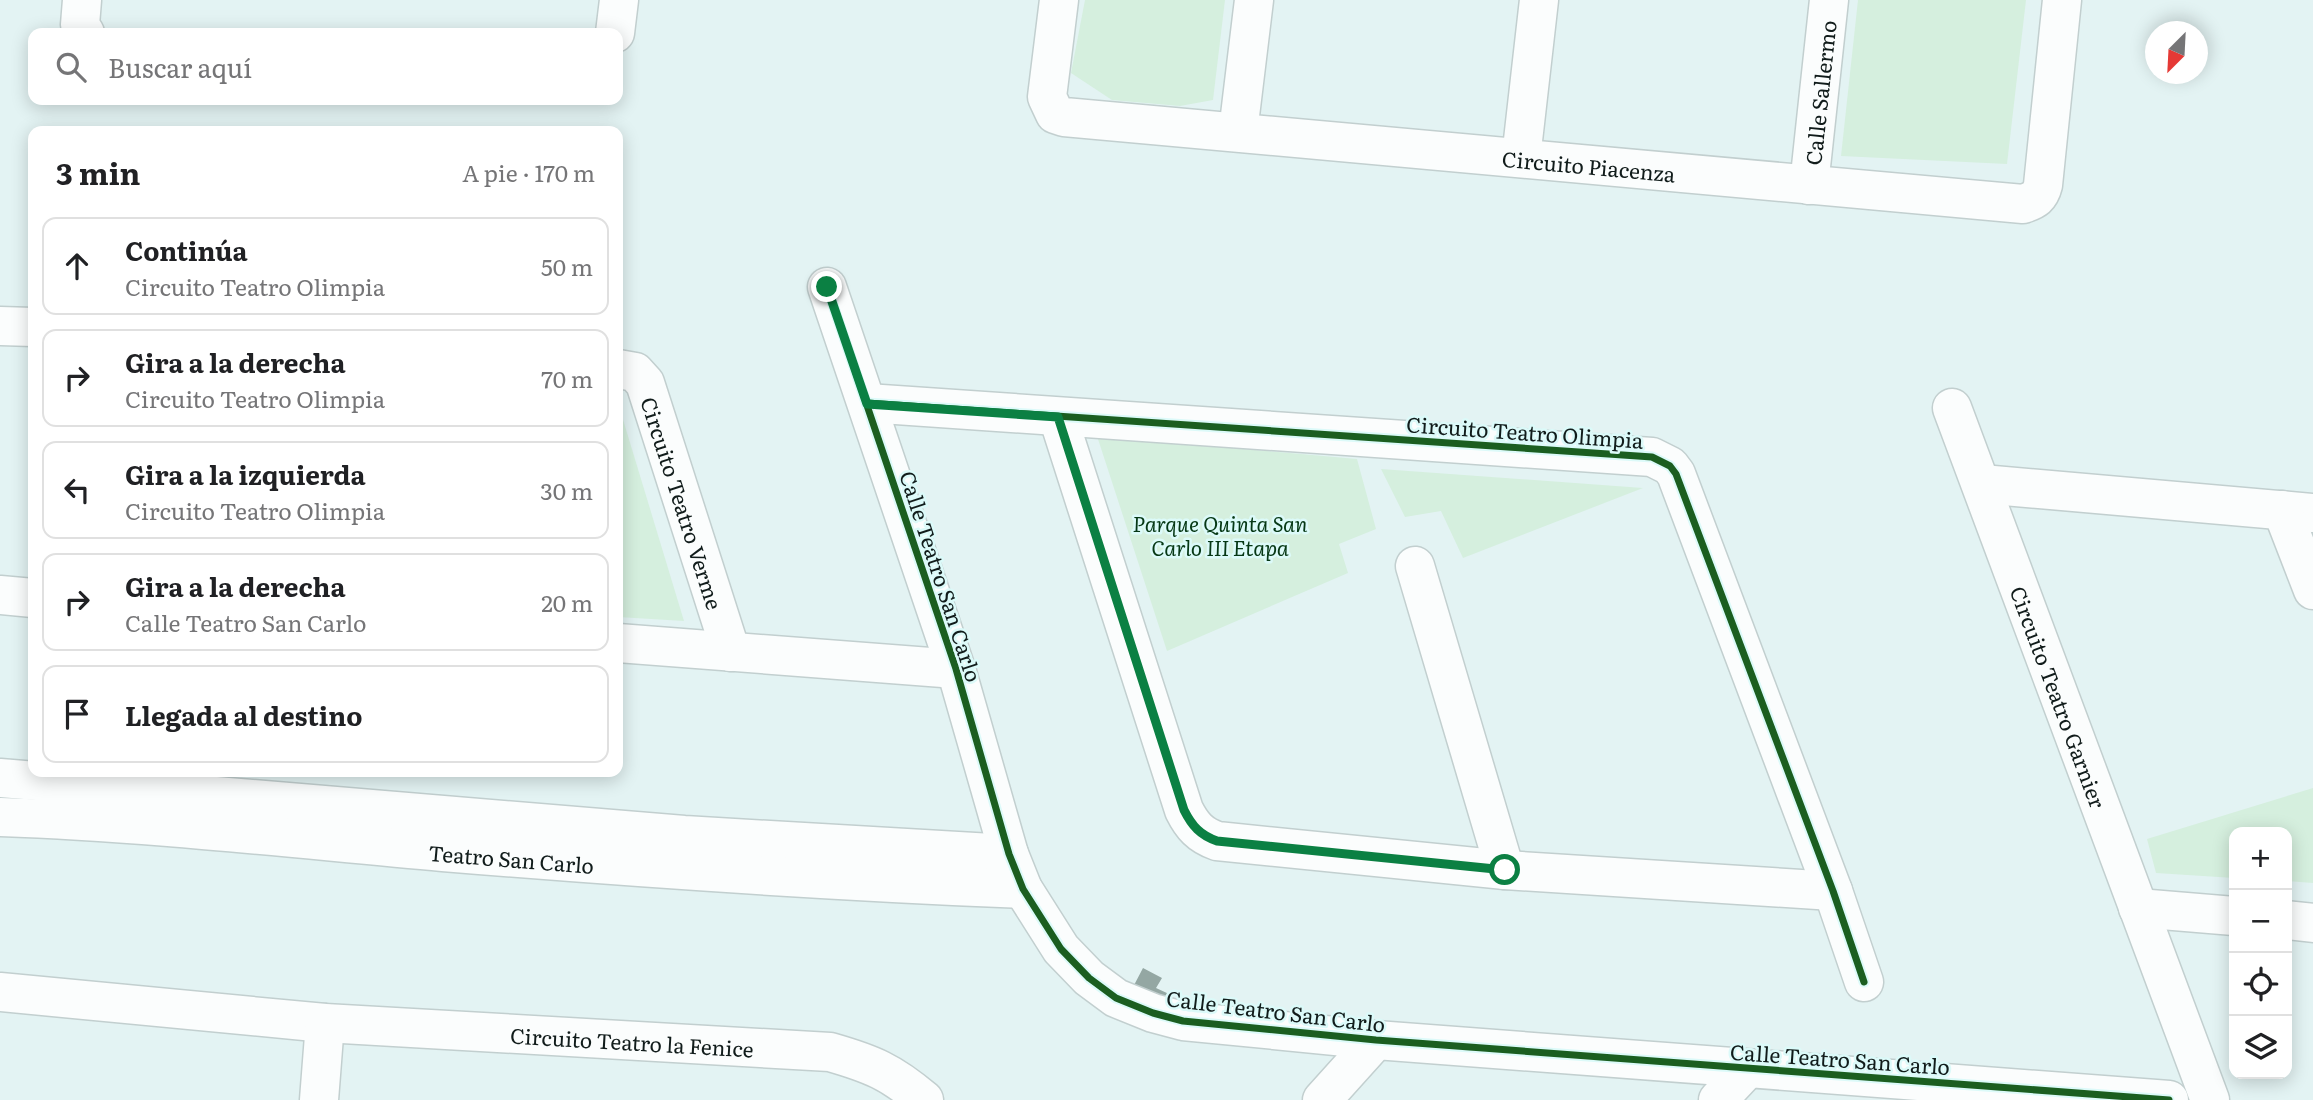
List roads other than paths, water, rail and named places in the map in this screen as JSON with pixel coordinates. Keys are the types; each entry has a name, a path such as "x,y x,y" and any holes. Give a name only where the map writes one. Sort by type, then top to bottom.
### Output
{"street":[{"path":"82,0 82,28"},
{"path":"616,28 619,0"},
{"name":"Circuito Piacenza","path":"1059,0 1047,97 1055,114 1064,117 2023,204 2034,201 2041,193 2043,185 2062,0"},
{"path":"1238,132 1254,0"},
{"path":"1521,158 1539,0"},
{"name":"Calle Sallermo","path":"1809,185 1829,0"},
{"name":"Calle Teatro San Carlo","path":"827,287 956,669 1009,854 1023,889 1061,949 1089,978 1116,998 1153,1013 1183,1021 1377,1040 2169,1100"},
{"path":"0,326 28,327"},
{"name":"Circuito Teatro Verme","path":"623,370 635,372 645,383 731,652"},
{"name":"Circuito Teatro Olimpia","path":"867,404 1639,456 1663,461 1676,474 1833,891 1864,982"},
{"name":"Circuito Teatro Garnier","path":"1952,408 2210,1100"},
{"path":"1058,417 1184,810 1203,836 1217,841 1505,870 1833,891"},
{"path":"1982,484 2297,512 2313,590"},
{"path":"1415,566 1505,870"},
{"path":"0,595 28,597"},
{"path":"623,643 956,669"},
{"name":"Teatro San Carlo","path":"0,778 684,835 1009,854"},
{"name":"Teatro San Carlo","path":"0,817 502,857 885,883 1023,889"},
{"path":"2138,908 2229,916"},
{"path":"2292,921 2313,923"},
{"name":"Circuito Teatro la Fenice","path":"0,992 325,1023 830,1052 868,1063 902,1082 924,1100"},
{"path":"319,1100 325,1023"},
{"path":"1322,1100 1377,1040"},
{"path":"1718,1100 1747,1069"}],"park label":[{"name":"Parque Quinta San Carlo III Etapa","path":"1220,534"}]}
